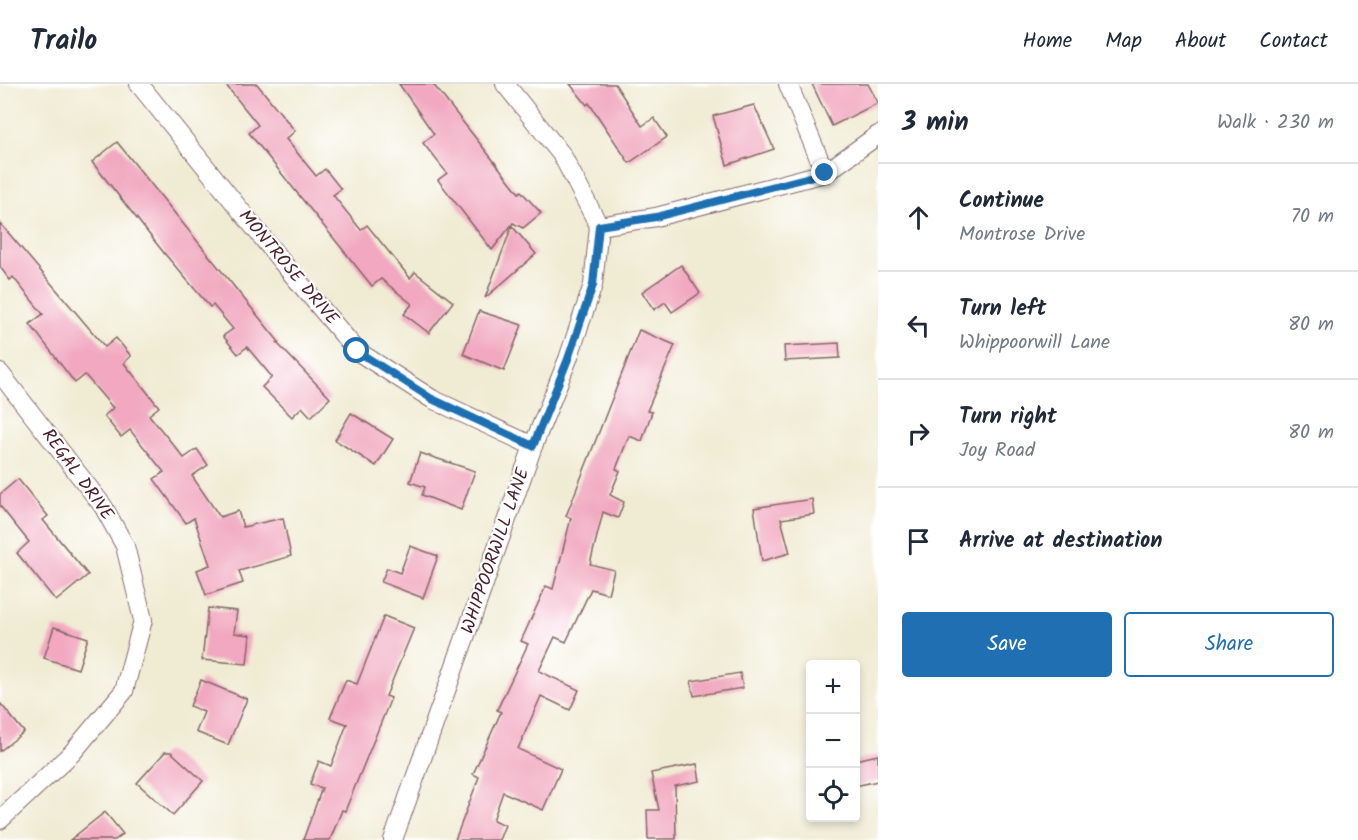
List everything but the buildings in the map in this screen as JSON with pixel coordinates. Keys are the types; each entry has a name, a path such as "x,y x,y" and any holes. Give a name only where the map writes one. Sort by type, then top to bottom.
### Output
{"street":[{"name":"MONTROSE DRIVE","path":"139,84 282,262 357,351 432,399 533,446"},
{"path":"505,84 562,155 599,226 656,217 825,173 878,135"},
{"path":"788,84 825,173"},
{"name":"WHIPPOORWILL LANE","path":"393,840 533,446 568,359 593,285 599,226"},
{"name":"REGAL DRIVE","path":"0,373 103,506 124,546 143,620 124,692 72,753 0,820"}],"route":[{"path":"357,351 432,399 533,446 568,359 593,285 599,226 656,217 825,173"}]}
